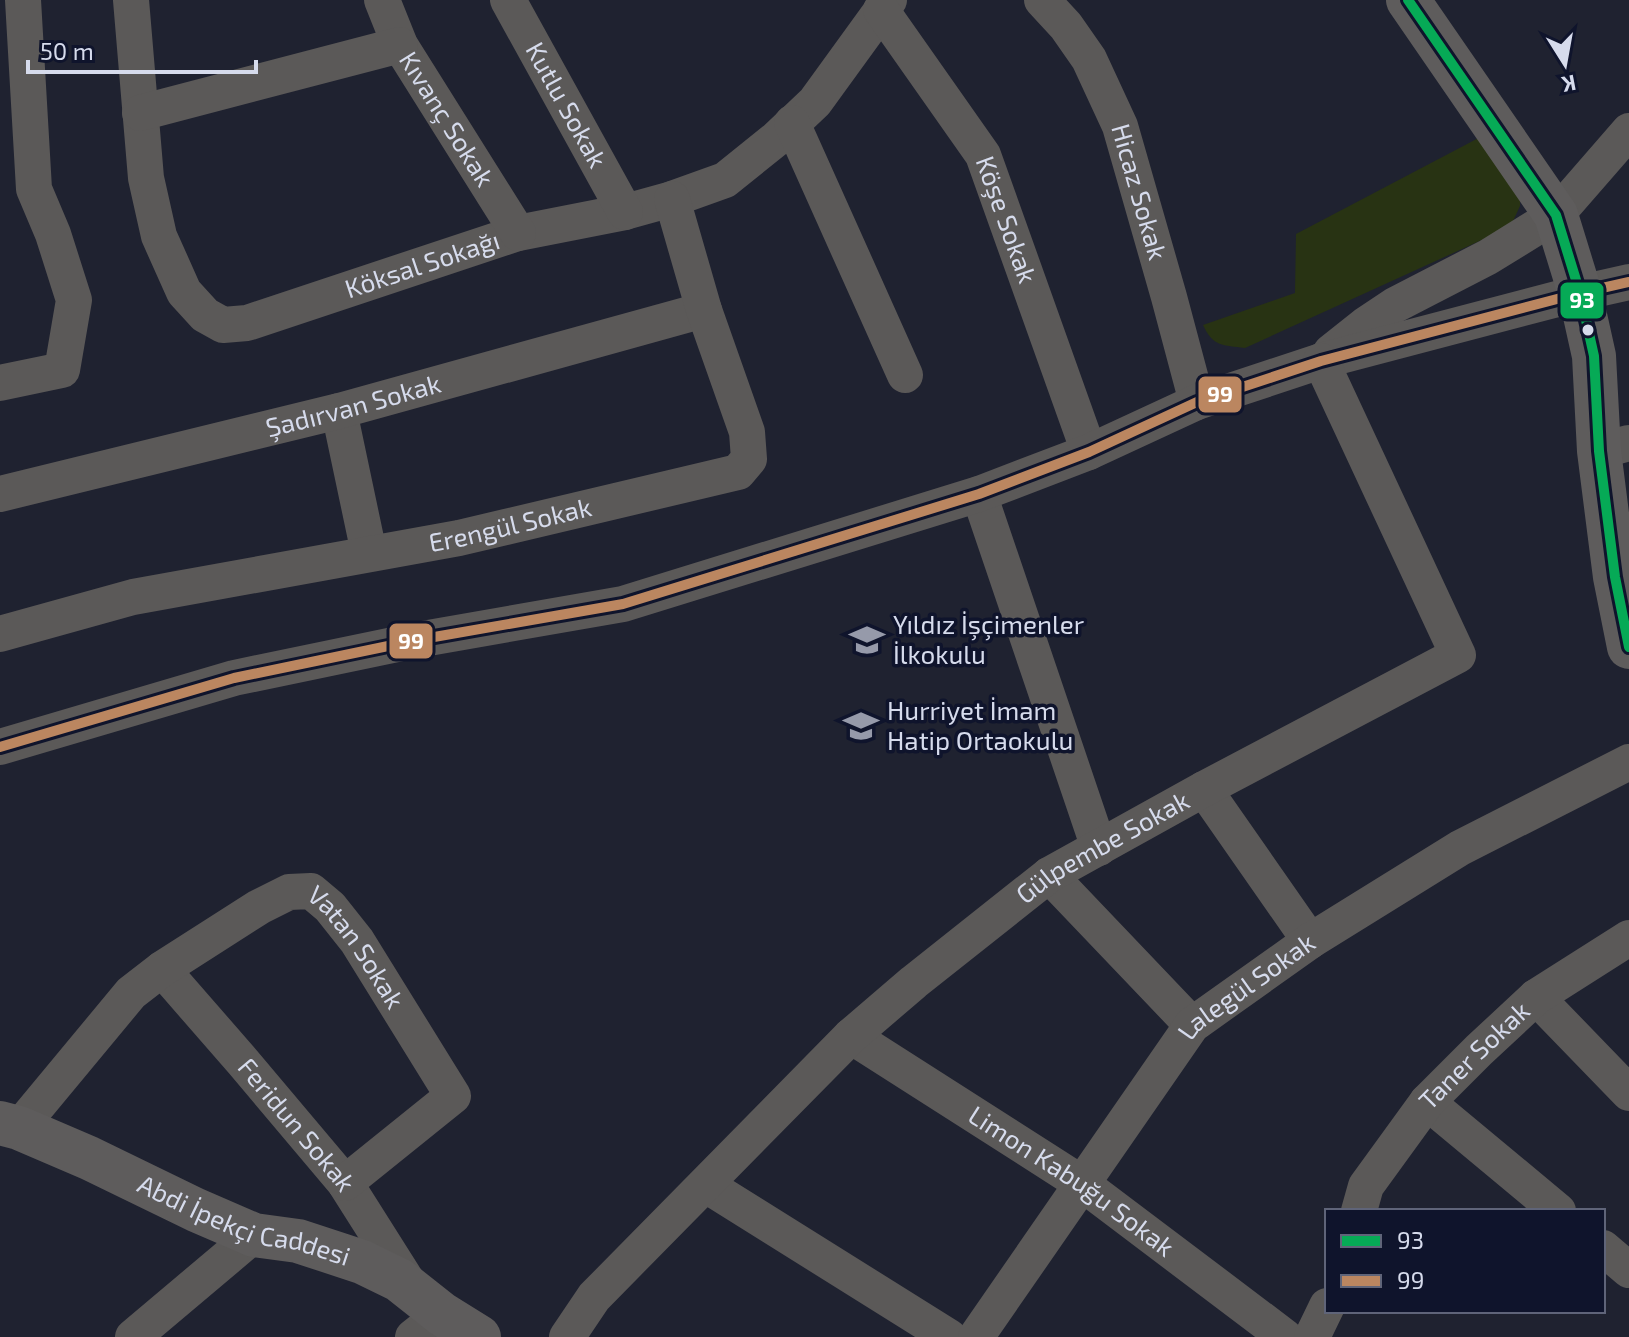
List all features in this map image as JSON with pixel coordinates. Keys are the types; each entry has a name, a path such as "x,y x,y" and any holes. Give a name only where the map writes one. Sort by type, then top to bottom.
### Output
{"street":[{"path":"0,383 62,370 74,300 53,234 34,189 23,0"},
{"name":"Köksal Sokağı","path":"131,0 146,178 159,236 184,292 205,315 223,325 247,323 518,233 625,212 725,180 815,102 885,5"},
{"name":"Kıvanç Sokak","path":"382,0 400,45 518,233"},
{"name":"Kutlu Sokak","path":"508,0 625,212"},
{"name":"Hicaz Sokak","path":"1042,0 1066,26 1089,59 1120,126 1197,402"},
{"path":"1408,0 1556,215 1580,293 1614,447 1615,577 1629,647"},
{"name":"Köşe Sokak","path":"885,5 983,155 1089,452"},
{"path":"140,113 400,45"},
{"path":"792,123 905,375"},
{"path":"1321,361 1395,305 1488,257 1556,215 1629,131"},
{"name":"Erengül Sokak","path":"0,634 133,597 459,538 738,472 749,459 747,432 704,310 672,199"},
{"path":"0,747 234,678 417,640 623,604 979,494 1089,452 1197,402 1321,361 1629,282"},
{"name":"Şadırvan Sokak","path":"0,494 339,411 704,310"},
{"name":"Gülpembe Sokak","path":"567,1337 594,1297 851,1036 1049,875 1458,655 1321,361"},
{"path":"339,411 369,553"},
{"path":"979,494 1099,848"},
{"name":"Lalegül Sokak","path":"976,1337 1192,1025 1310,941 1460,848 1629,762"},
{"path":"1204,789 1310,941"},
{"path":"1049,875 1192,1025"},
{"name":"Vatan Sokak","path":"10,1126 131,993 162,969 259,907 289,892 311,891 330,907 357,941 453,1096 345,1183"},
{"name":"Taner Sokak","path":"1360,1209 1366,1186 1427,1102 1536,997 1629,938"},
{"name":"Feridun Sokak","path":"162,969 345,1183 423,1315"},
{"path":"1536,997 1629,1093"},
{"name":"Limon Kabuğu Sokak","path":"851,1036 1081,1183 1285,1337"},
{"path":"1427,1102 1556,1209"},
{"name":"Abdi İpekçi Caddesi","path":"10,1126 89,1158 254,1235 298,1241 362,1262 399,1280 423,1315 479,1337"},
{"path":"706,1185 949,1337"},
{"path":"133,1337 254,1235"},
{"path":"1605,1250 1629,1270"},
{"path":"1312,1337 1325,1310"}],"green space":[{"path":"1488,133 1520,191 1520,206 1508,228 1245,348 1220,344 1207,332 1203,325 1295,293 1296,234"}],"transit line":[{"name":"93","path":"1408,0 1556,215 1580,293 1594,356 1599,451 1615,577 1629,647"},
{"name":"99","path":"0,747 234,678 417,640 623,604 979,494 1089,452 1197,402 1321,361 1629,282"}],"place":[{"name":"Yıldız İşçimenler İlkokulu","path":"867,640"},
{"name":"Hurriyet İmam Hatip Ortaokulu","path":"861,726"}]}
